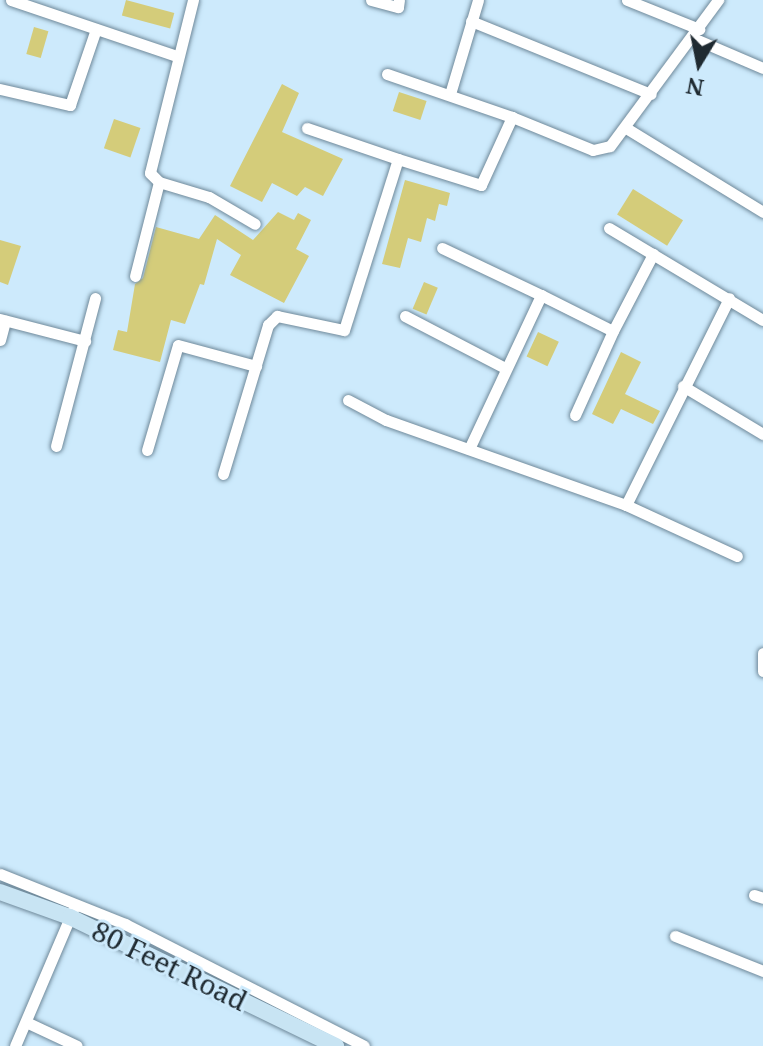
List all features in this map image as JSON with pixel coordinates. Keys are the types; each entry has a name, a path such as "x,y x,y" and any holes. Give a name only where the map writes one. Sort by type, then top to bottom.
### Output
{"street":[{"path":"11,0 42,4 96,29 176,56"},
{"path":"193,0 149,163 152,178 209,197 255,224"},
{"path":"371,0 398,7 399,0"},
{"path":"450,94 478,0"},
{"path":"629,0 763,68"},
{"path":"387,74 450,94 593,150 610,146 626,128 718,0"},
{"path":"471,21 651,94"},
{"path":"0,89 70,105 96,29"},
{"path":"307,128 481,185 512,117"},
{"path":"626,128 763,212"},
{"path":"223,474 268,325 277,316 344,330 398,159"},
{"path":"135,276 159,182"},
{"path":"609,228 763,320"},
{"path":"442,248 613,331"},
{"path":"575,415 613,331 653,254"},
{"path":"469,449 541,295"},
{"path":"56,446 95,298"},
{"path":"626,505 729,298"},
{"path":"405,316 505,368"},
{"path":"0,340 3,320 85,341"},
{"path":"147,450 178,345 256,366"},
{"path":"683,386 763,434"},
{"path":"348,400 469,449 626,505 737,556"},
{"path":"763,653 763,671"},
{"path":"0,874 347,1033 364,1046"},
{"name":"80 Feet Road","path":"0,892 73,910 336,1046"},
{"path":"15,1046 73,910"},
{"path":"675,936 763,971"},
{"path":"26,1022 77,1046"}],"building":[{"path":"126,0 174,13 170,28 122,15"},
{"path":"34,27 48,31 41,58 26,54"},
{"path":"282,84 299,93 282,132 343,159 323,196 305,187 297,196 272,183 262,202 230,186"},
{"path":"399,92 427,101 420,120 393,111"},
{"path":"114,119 140,128 130,157 104,148"},
{"path":"405,180 450,193 447,206 439,204 435,221 427,218 421,242 408,238 400,268 382,264"},
{"path":"633,189 683,220 667,246 617,214"},
{"path":"278,212 294,220 298,213 311,220 296,249 309,256 284,303 230,275 241,255 217,239 204,285 200,284 185,324 171,320 160,362 113,350 118,330 127,332 135,284 143,278 156,227 199,239 215,215 253,240"},
{"path":"0,240 21,246 8,285 0,282"},
{"path":"424,282 438,288 426,315 413,309"},
{"path":"538,332 559,342 547,366 527,356"},
{"path":"621,352 641,362 625,394 660,411 653,424 621,409 613,424 592,414"}]}
